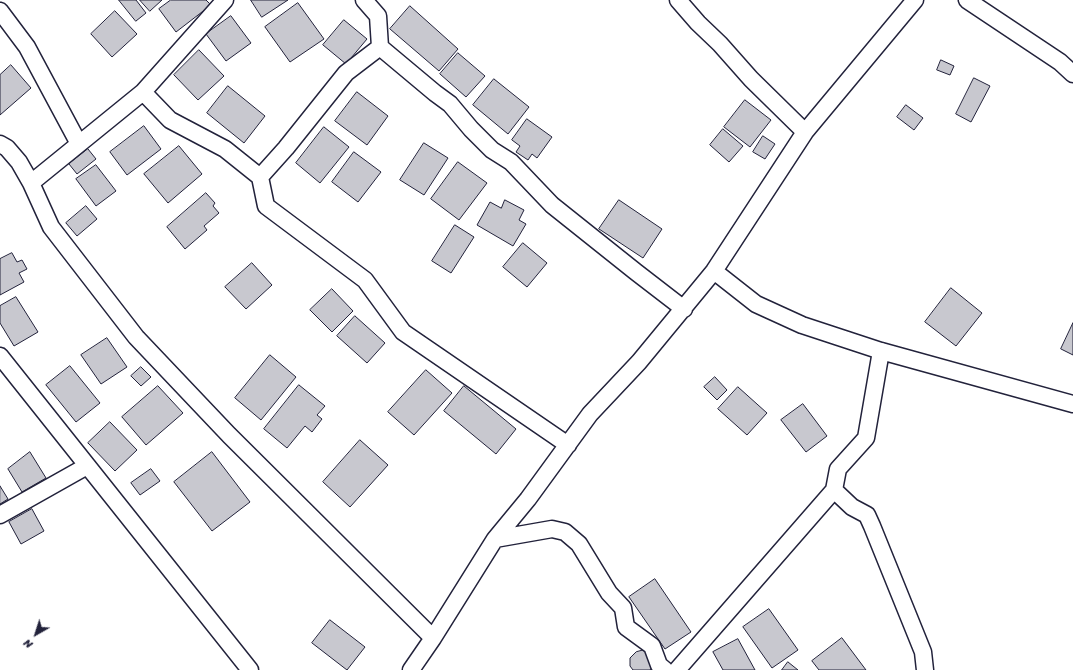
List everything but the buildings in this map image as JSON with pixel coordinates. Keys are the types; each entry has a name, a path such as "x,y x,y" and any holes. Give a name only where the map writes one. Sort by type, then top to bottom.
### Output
{"street":[{"path":"31,184 143,92 225,0"},
{"path":"364,0 378,16 380,47 434,93 450,104 471,129 492,150 511,162 552,205 684,309"},
{"path":"678,0 751,79 805,132"},
{"path":"411,670 433,638 495,539 528,499 590,414 639,362 714,271 805,132 915,0"},
{"path":"967,0 1060,62 1073,74"},
{"path":"0,11 27,47 79,144"},
{"path":"260,177 286,148 346,72 380,47"},
{"path":"143,92 170,120 225,150 260,177 266,206 365,280 403,332 568,445"},
{"path":"0,144 7,148 19,162 51,227 136,337 229,434 433,638"},
{"path":"714,271 756,304 802,325 881,352 1073,404"},
{"path":"677,670 834,490 838,469 866,438 881,352"},
{"path":"0,356 250,670"},
{"path":"0,515 87,466"},
{"path":"834,490 852,507 867,515 923,652 925,670"},
{"path":"495,539 552,529 565,532 579,544 609,593 623,608 626,627 652,646 660,665 665,670"}]}
